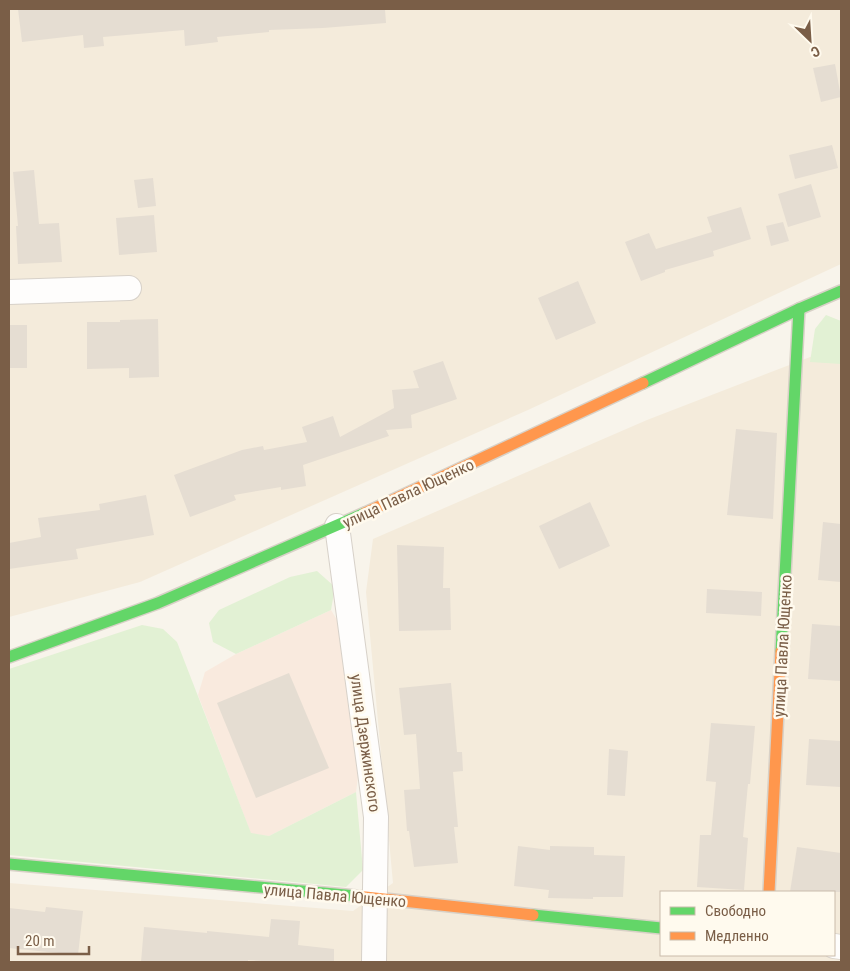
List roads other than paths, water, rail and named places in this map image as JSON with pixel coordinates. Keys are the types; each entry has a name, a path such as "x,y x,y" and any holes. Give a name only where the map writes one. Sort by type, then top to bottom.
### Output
{"street":[{"path":"9,292 129,288"},
{"name":"улица Павла Ющенко","path":"9,656 158,604 337,526 841,291"},
{"name":"улица Павла Ющенко","path":"769,891 800,309"},
{"name":"улица Дзержинского","path":"337,526 376,817 374,962"},
{"name":"улица Павла Ющенко","path":"9,864 375,898 660,928"}]}
